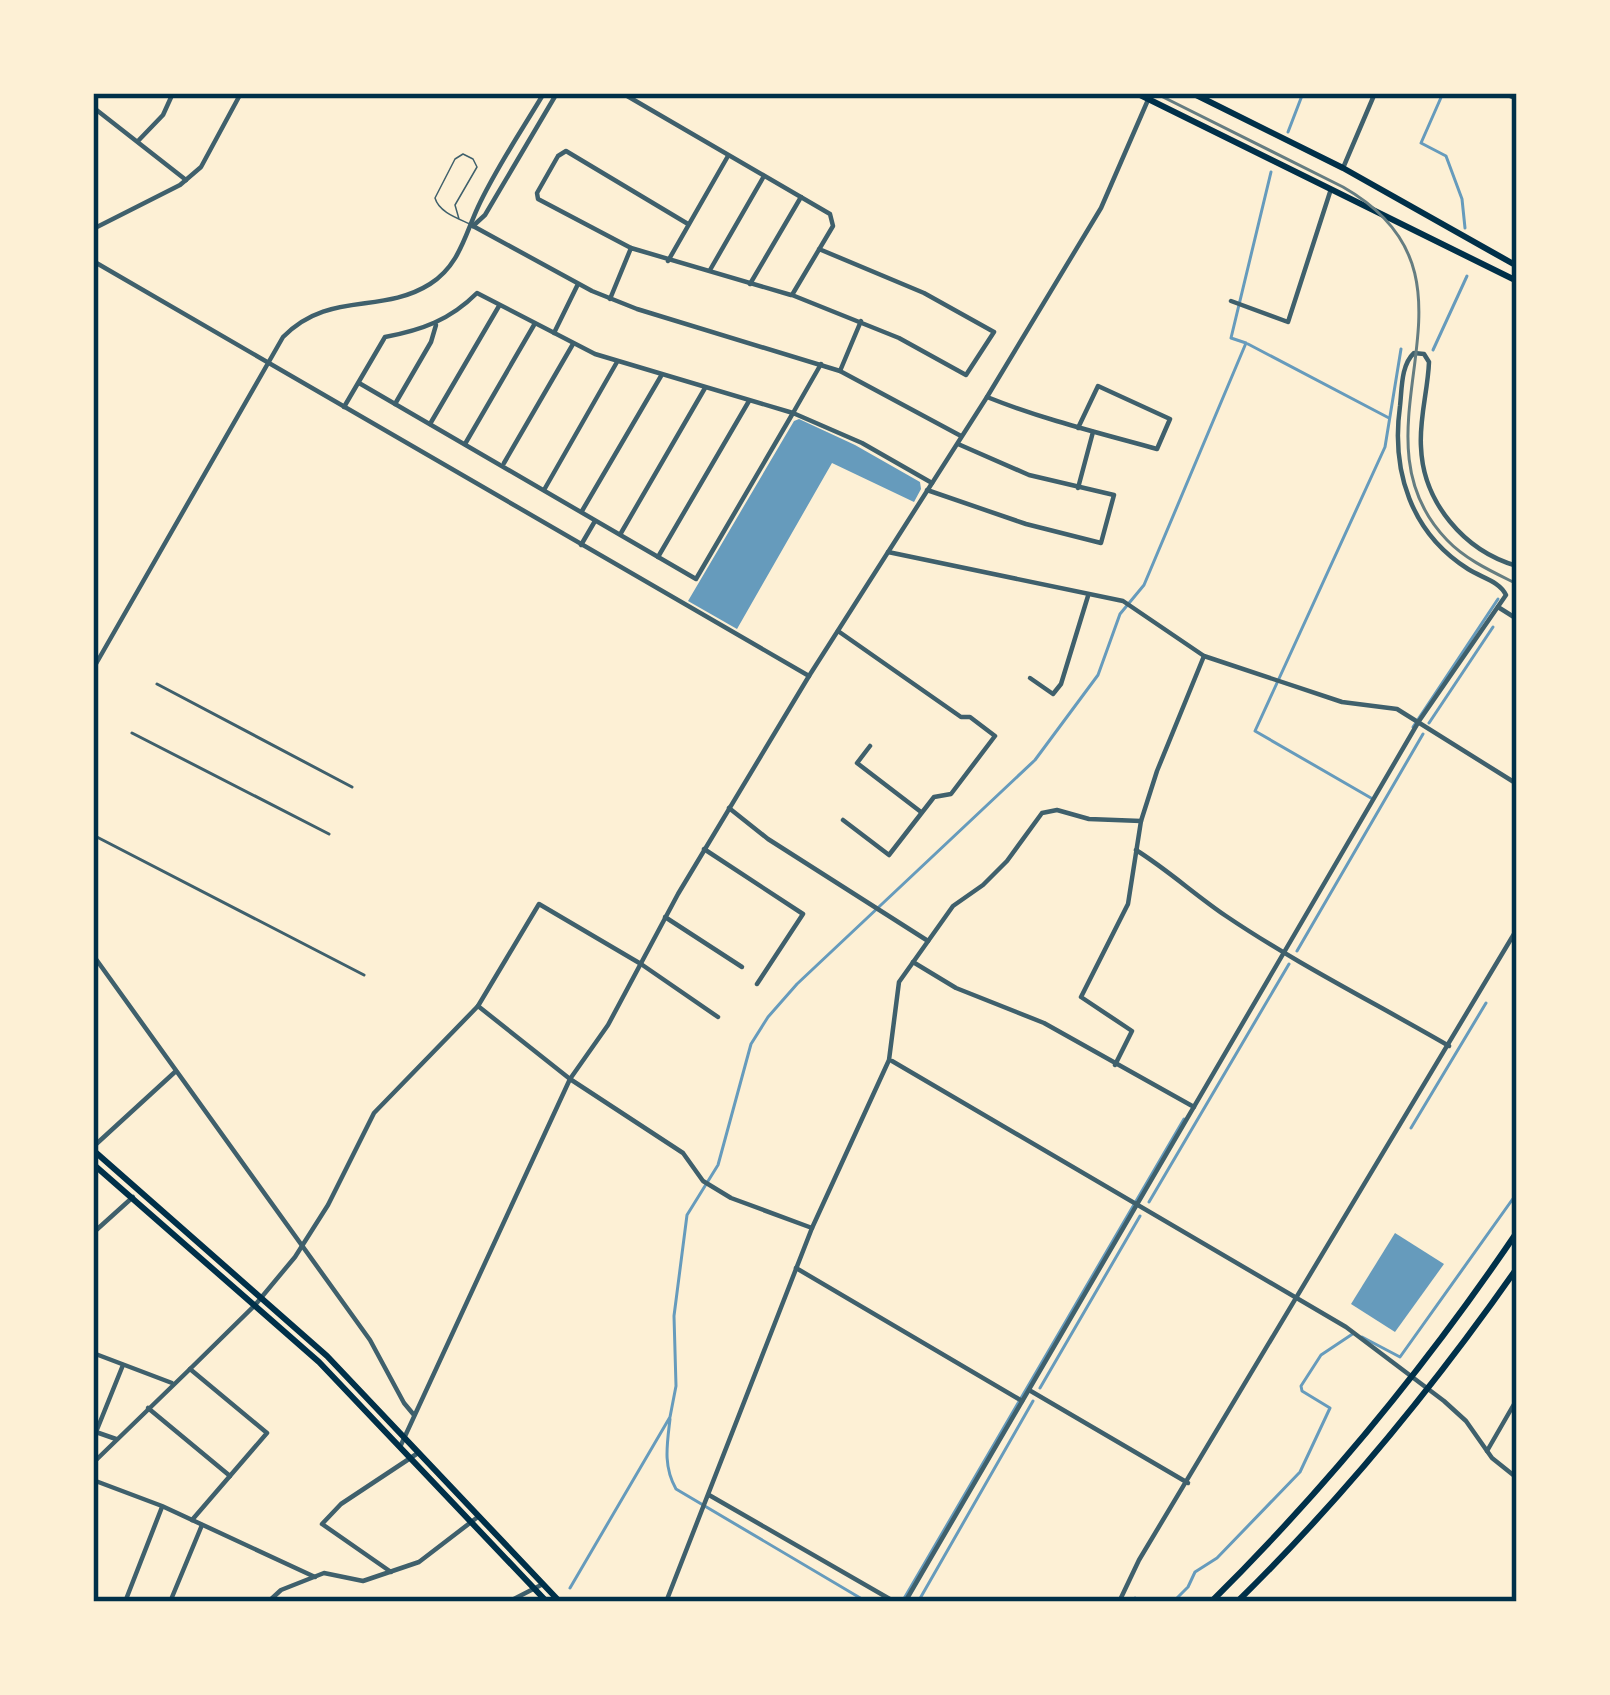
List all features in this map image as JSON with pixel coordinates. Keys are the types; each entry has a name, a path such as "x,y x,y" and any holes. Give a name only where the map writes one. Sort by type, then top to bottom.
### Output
{"main road":[{"path":"1136,93 1517,281"},
{"path":"1192,93 1343,168 1516,263"},
{"path":"93,1148 263,1296 406,1436 560,1602"},
{"path":"93,1164 255,1305 411,1458 547,1602"},
{"path":"1210,1602 1312,1496 1413,1376 1517,1232"},
{"path":"1237,1602 1325,1512 1429,1389 1517,1268"}],"street":[{"path":"138,142 163,115 173,93"},
{"path":"93,229 186,180 201,167 241,93"},
{"path":"93,669 284,337 319,311 399,298 431,284 454,261 477,209 544,93"},
{"path":"473,226 485,214 557,93"},
{"path":"622,93 830,214 832,226 792,296"},
{"path":"1343,168 1375,93"},
{"path":"1503,93 1517,99"},
{"path":"400,1447 570,1078 608,1025 704,848 1111,190 1150,96"},
{"path":"94,107 186,180"},
{"path":"688,224 566,152 558,156 537,193 538,199 631,248 861,321 967,375 994,332 924,293 819,249"},
{"path":"668,261 729,155"},
{"path":"709,272 764,176"},
{"path":"1232,302 1288,322 1331,189"},
{"path":"751,284 801,197"},
{"path":"473,226 610,299 839,371 1029,475 1114,496 1101,543 1026,524 927,490"},
{"path":"610,299 631,248"},
{"path":"93,261 809,676"},
{"path":"554,334 578,284"},
{"path":"344,407 385,337 436,324 477,293 617,362 793,413 862,443 932,483"},
{"path":"430,424 500,306"},
{"path":"839,371 861,321"},
{"path":"395,404 431,342 436,324"},
{"path":"465,444 534,325"},
{"path":"502,466 573,344"},
{"path":"904,1602 1419,721 1498,608 1505,590 1466,568 1437,544 1413,510 1402,482 1398,423 1406,363 1414,353 1424,354 1429,362 1421,450 1430,489 1465,538 1517,566"},
{"path":"544,490 617,362"},
{"path":"359,383 695,579 821,364"},
{"path":"581,512 661,376"},
{"path":"987,397 1078,428 1157,449 1170,419 1098,386 1078,428"},
{"path":"620,534 705,388"},
{"path":"658,557 750,399"},
{"path":"1078,488 1093,432"},
{"path":"581,545 596,521"},
{"path":"888,552 1123,601 1204,656 1342,703 1385,705 1411,716 1517,784"},
{"path":"1030,679 1052,694 1061,684 1089,594"},
{"path":"1498,608 1517,620"},
{"path":"838,631 961,718 970,717 995,736 951,794 934,797 889,855 843,820"},
{"path":"1115,1065 1132,1031 1081,997 1127,904 1141,821 1204,656"},
{"path":"157,684 352,788"},
{"path":"132,733 329,834"},
{"path":"870,746 857,764 922,812"},
{"path":"729,808 767,839 928,941"},
{"path":"666,1602 812,1228 890,1060 899,982 953,906 1007,861 1042,813 1057,810 1089,820 1141,821"},
{"path":"93,835 364,975"},
{"path":"704,848 803,914 758,983"},
{"path":"1136,850 1223,914 1450,1046"},
{"path":"93,1463 263,1296 328,1205 374,1113 478,1006 539,904 718,1017"},
{"path":"665,917 742,967"},
{"path":"1119,1602 1139,1560 1517,929"},
{"path":"93,955 370,1340 414,1414"},
{"path":"914,962 956,988 1044,1023 1194,1107"},
{"path":"478,1006 570,1078 683,1154 703,1181 812,1228"},
{"path":"890,1060 1346,1327 1466,1421 1487,1451 1517,1478"},
{"path":"93,1148 176,1070"},
{"path":"93,1233 141,1191"},
{"path":"796,1268 1022,1401"},
{"path":"93,1352 172,1384"},
{"path":"118,1440 95,1431 123,1364"},
{"path":"190,1369 267,1433 192,1520"},
{"path":"1029,1390 1189,1483"},
{"path":"1487,1451 1517,1399"},
{"path":"148,1408 230,1476"},
{"path":"391,1572 322,1524 341,1504 420,1451"},
{"path":"93,1480 315,1576"},
{"path":"709,1495 896,1602"},
{"path":"125,1602 162,1506"},
{"path":"268,1602 281,1590 324,1573 363,1581 419,1562 479,1516"},
{"path":"170,1602 202,1525"},
{"path":"508,1602 543,1584"}],"lane":[{"path":"459,219 455,205 477,167 470,157 457,156 435,195 441,209 459,219 473,226"}],"water":[{"path":"799,419 920,482 921,489 914,502 832,463 737,629 688,601"},
{"path":"1395,1233 1444,1264 1395,1332 1351,1304"}],"waterway":[{"path":"1288,132 1303,93"},
{"path":"1443,93 1421,143 1446,156 1462,199 1465,228"},
{"path":"570,1588 670,1417 676,1386 674,1316 687,1215 718,1165 751,1044 797,984 1035,760 1098,675 1120,614 1144,585 1246,343 1231,338 1271,172"},
{"path":"1433,350 1467,276"},
{"path":"1248,344 1389,418"},
{"path":"1371,798 1255,731 1385,447 1401,349"},
{"path":"1413,727 1498,599"},
{"path":"1429,723 1493,627"},
{"path":"1297,951 1423,734"},
{"path":"1149,1202 1289,964"},
{"path":"1411,1128 1486,1003"},
{"path":"902,1602 1184,1119"},
{"path":"1362,1337 1400,1357 1517,1193"},
{"path":"1040,1388 1140,1216"},
{"path":"1173,1602 1195,1572 1217,1558 1300,1472 1330,1408 1301,1386 1321,1355 1354,1333"},
{"path":"918,1602 1033,1401"},
{"path":"670,1419 668,1464 676,1489 867,1602"},
{"path":"1131,1602 1135,1598 1141,1602"}],"tram line":[{"path":"1155,93 1343,187 1390,224 1413,265 1419,310 1408,451 1418,497 1454,547 1517,584"}]}
